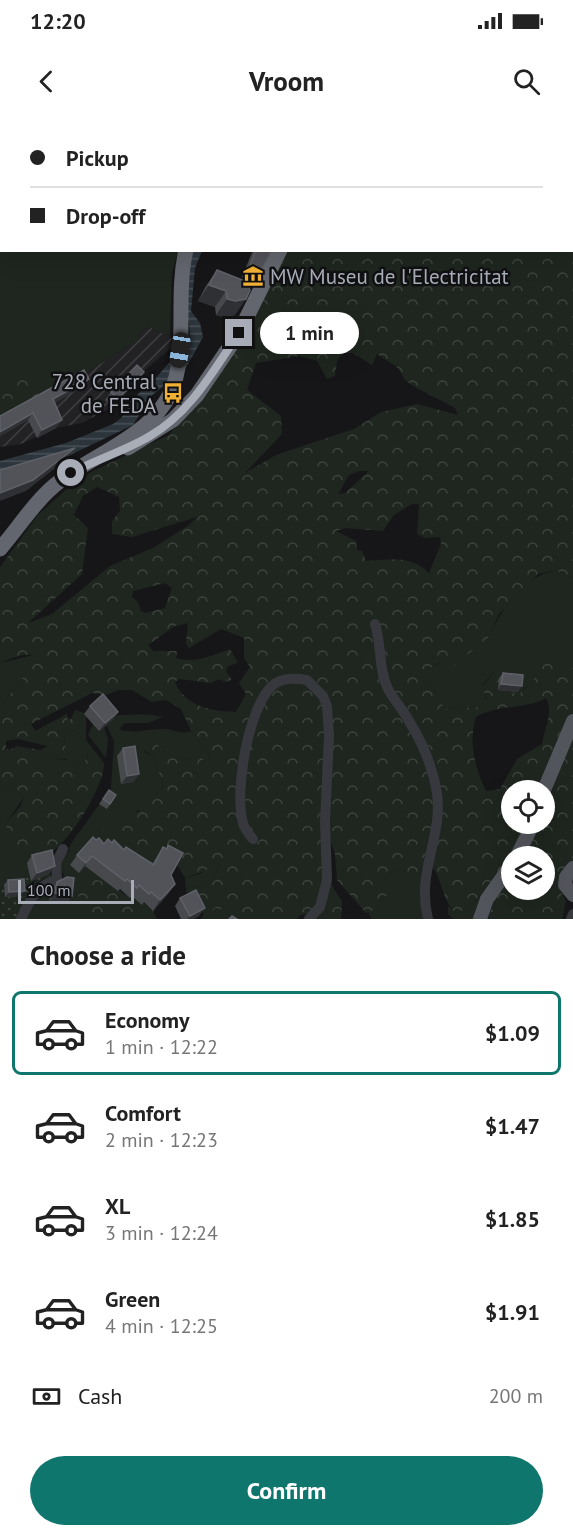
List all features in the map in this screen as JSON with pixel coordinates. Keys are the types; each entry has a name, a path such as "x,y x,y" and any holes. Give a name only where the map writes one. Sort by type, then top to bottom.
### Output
{"highway":[{"path":"0,557 3,546 49,490 146,424 160,408 178,380 180,281 186,252"},
{"path":"77,470 152,435 187,408 239,333 279,252"}],"main road":[{"path":"548,780 573,722"},
{"path":"573,868 566,881 568,891 573,895"},
{"path":"480,919 487,899 501,879"}],"street":[{"path":"375,624 382,670 388,690 409,721 426,754 436,790 438,824 424,882 428,919"},
{"path":"253,839 243,825 241,789 246,753 255,719 272,685 286,679 307,680 323,696 327,706 329,735 327,880 320,907 309,919"},
{"path":"21,919 37,890 47,882 57,879 56,864 63,849"},
{"path":"571,919 573,914"}],"shaded area":[{"path":"193,252 202,252 195,268 191,311 200,323 203,337 186,368 150,397 133,425 70,455 0,472 0,461 66,443 113,424 121,418 138,394 154,380 190,339 189,322 184,309 184,287"},
{"path":"149,327 166,335 171,334 172,347 136,378 112,407 82,423 56,428 21,444 0,447 0,421 79,377 140,339 139,331"}],"green space":[{"path":"0,252 178,252 172,274 170,334 166,335 149,327 139,331 140,339 79,377 0,421"},
{"path":"283,252 573,252 573,578 555,570 538,574 499,614 489,637 450,669 439,663 427,670 422,683 432,686 445,709 478,707 487,699 482,687 501,664 517,677 506,687 510,693 520,693 534,680 535,672 522,663 532,661 573,668 573,715 544,780 505,780 517,759 542,744 549,715 546,698 538,702 493,710 476,717 473,736 474,755 486,791 501,787 501,834 523,834 517,846 501,846 501,900 555,900 555,846 527,846 532,834 555,834 553,780 573,731 573,861 564,870 560,880 560,890 566,901 562,919 488,919 498,889 488,888 467,908 456,914 427,860 416,880 406,870 392,871 384,880 392,888 377,910 366,913 337,880 335,854 328,833 329,877 342,901 341,919 309,919 309,914 300,915 297,919 235,919 225,910 215,908 206,919 201,919 204,914 186,891 190,886 200,887 214,881 219,864 210,862 207,870 185,878 177,865 168,857 143,850 138,853 127,853 121,842 108,840 102,830 106,824 122,824 126,815 140,811 135,801 144,791 161,790 163,783 152,755 140,748 147,742 157,744 172,757 202,758 206,763 211,763 209,753 191,731 181,709 166,700 152,702 132,690 118,690 107,695 92,693 31,724 35,731 67,714 68,720 74,712 83,716 78,729 66,732 64,740 68,759 52,758 47,746 18,739 6,741 6,748 10,750 17,746 41,750 44,762 51,768 73,767 76,770 82,761 87,760 88,750 104,763 102,776 85,812 58,848 43,859 28,863 16,858 10,846 6,823 20,807 24,797 11,783 0,789 0,707 24,676 22,672 38,657 24,655 0,663 0,567 38,515 70,486 93,471 169,435 208,384","holes":["342,353 353,353 372,365 377,354 398,368 405,380 455,408 458,415 417,404 381,412 354,429 276,455 245,473 282,434 281,416 247,390 256,363 300,356 317,361 327,379 335,376 337,362","359,471 369,471 345,493 338,494 349,475","97,487 119,497 120,511 112,521 112,534 132,537 197,517 189,525 153,548 110,566 52,614 28,623 82,574 88,528 74,515 83,496","412,504 419,504 417,534 425,538 440,537 441,544 429,573 415,563 407,561 392,559 366,561 362,551 357,550 356,541 336,531 346,528 383,531 394,515","165,583 172,588 165,608 145,613 141,611 138,602 132,597 133,591","188,623 186,643 189,648 221,629 244,638 244,658 250,667 239,683 246,694 236,712 200,706 185,697 175,682 179,679 211,683 219,679 225,682 232,680 226,671 228,666 238,663 230,649 203,658 183,660 176,658 177,651 153,651 148,645 175,626"]},
{"path":"24,378 42,384 46,396 0,421 0,386"},
{"path":"555,570 573,578 573,668 535,672 534,680 520,693 510,693 501,665 483,684 486,700 478,707 445,709 432,686 421,683 427,670 489,637 500,616 515,596 533,579"},
{"path":"33,655 39,657 22,672 24,676 0,707 0,663"},
{"path":"76,710 87,714 108,716 142,714 163,717 148,723 125,723 119,729 191,731 209,753 211,763 206,763 202,758 172,757 157,744 144,752 152,755 163,783 161,790 122,824 106,824 113,839 163,853 156,858 149,872 85,866 130,898 132,896 150,908 156,919 24,919 45,888 74,889 67,882 59,865 66,853 71,851 68,850 72,842 111,788 114,741 107,726 104,727 108,740 106,758 88,735 93,724 86,715 86,740 104,763 87,754 87,760 82,761 76,770 51,768 44,763 41,750 47,746 52,758 67,760 64,740 66,732 78,729 83,716 74,712"},
{"path":"11,783 24,797 6,823 15,857 27,863 28,870 21,883 0,887 0,789"},
{"path":"46,858 51,876 36,883 16,919 0,919 0,887 21,883 28,870 27,863"},
{"path":"210,862 219,864 214,881 200,887 190,886 186,891 185,878 200,874"},
{"path":"422,865 424,919 372,919 368,913 377,910 391,888 384,880 392,871 406,870 416,879"},
{"path":"89,878 101,881 153,911 157,919 82,919 85,906 73,888"},
{"path":"487,890 475,919 453,919 448,914 448,906 456,914 467,908"},
{"path":"215,908 225,910 235,919 206,919"}],"building":[{"path":"255,252 271,252 261,271 250,266"},
{"path":"217,270 245,281 250,290 246,299 235,301 227,299 226,291 209,285"},
{"path":"137,365 144,372 118,399 111,392"},
{"path":"84,370 89,379 53,399 62,420 42,430 33,413 0,432 0,416"},
{"path":"75,448 33,480 0,493 0,470"},
{"path":"503,673 523,675 522,686 501,684"},
{"path":"103,694 118,712 105,723 90,706"},
{"path":"135,746 139,774 127,776 123,748"},
{"path":"109,790 116,795 110,804 103,799"},
{"path":"93,837 96,840 99,838 104,844 108,839 112,843 114,840 124,850 126,847 154,865 163,847 167,849 168,845 183,853 171,875 175,884 160,900 139,885 137,888 127,879 125,881 92,856 86,863 77,855"},
{"path":"52,850 55,866 37,873 32,855"},
{"path":"67,877 74,878 72,896 55,893 57,882"},
{"path":"24,879 25,891 9,892 8,880"},
{"path":"196,890 205,908 190,916 180,898"}],"place":[{"name":"MW Museu de l'Electricitat","path":"253,276"},
{"name":"728 Central de FEDA","path":"173,393"}],"route":[{"path":"71,473 128,448 173,420 197,395 239,333"}]}
